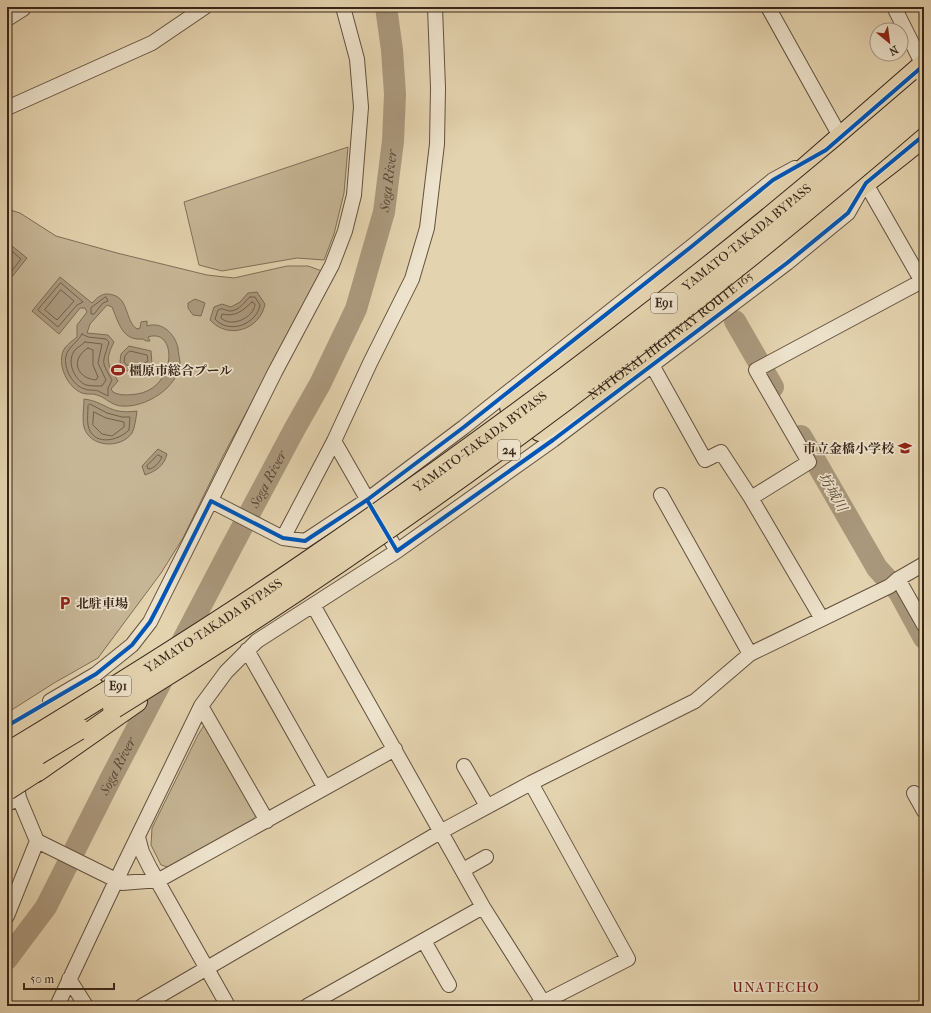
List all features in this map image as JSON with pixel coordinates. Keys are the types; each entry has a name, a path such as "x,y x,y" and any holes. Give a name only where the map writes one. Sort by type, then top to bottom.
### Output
{"highway":[{"name":"24","path":"398,511 586,345 771,199 924,65"},
{"name":"YAMATO-TAKADA BYPASS","path":"7,772 212,646 398,511 564,378 672,297 814,183 924,88"},
{"name":"YAMATO-TAKADA BYPASS","path":"7,754 495,452 673,317 823,196 924,110"},
{"name":"NATIONAL HIGHWAY ROUTE 165","path":"398,511 528,438 612,379 678,330 837,203 866,183 924,135"},
{"path":"7,738 228,616"},
{"path":"11,797 84,738 212,646"}],"street":[{"path":"7,19 23,9 22,7"},
{"path":"7,108 152,43 205,7"},
{"path":"343,7 358,60 361,107 354,195 346,231 332,265 275,372 213,503 153,616 132,645 96,674 7,726 11,797 39,843 122,883 159,880 395,749"},
{"path":"281,537 334,441 370,363 412,280 427,228 437,144 438,88 435,7"},
{"path":"752,498 809,462 756,370 923,283 866,183 833,144 768,7"},
{"path":"894,7 924,65"},
{"path":"213,503 281,537 305,541 367,500 464,427 691,248 773,180 833,144"},
{"path":"58,1006 113,879 138,837 201,706 226,672 247,650 257,641 397,551 553,440 787,263 848,213 866,183"},
{"path":"652,365 706,460 722,452 752,498 822,619"},
{"path":"334,441 397,551"},
{"path":"661,495 750,654"},
{"path":"142,1006 206,967 487,806 695,701 750,654 894,582 924,564"},
{"path":"894,582 924,625"},
{"path":"313,605 539,1004 628,959 531,783"},
{"path":"247,650 326,788"},
{"path":"201,706 267,821"},
{"path":"464,766 487,806"},
{"path":"914,794 924,811"},
{"path":"138,837 142,852 228,1006"},
{"path":"7,916 39,843"},
{"path":"463,870 486,857"},
{"path":"307,1006 483,907"},
{"path":"424,940 449,985"},
{"path":"69,979 86,1006"}],"shaded area":[{"path":"348,147 344,193 334,234 324,260 297,258 222,271 199,265 184,202"},
{"path":"7,209 20,213 56,236 117,253 207,275 234,278 287,266 308,266 322,271 223,456 183,538 161,573 98,658 54,683 7,713"},
{"path":"206,722 257,812 254,820 171,868 161,865 151,845 152,828 198,735"}],"water":[{"path":"7,242 27,258 7,283"},
{"path":"60,277 92,303 101,295 106,294 118,297 124,305 130,321 137,329 140,328 141,322 147,321 147,326 158,325 163,327 171,334 178,348 180,363 178,372 173,381 159,395 140,404 131,406 118,406 95,394 86,394 77,391 66,377 61,360 64,350 77,337 77,325 87,312 85,308 80,308 59,334 32,311","holes":["107,305 112,307 119,325 126,334 130,337 143,339 146,341 150,341 148,337 158,336 165,341 168,349 169,360 166,371 160,381 150,389 137,394 125,395 113,392 111,389 118,381 111,370 108,358 114,342 108,335 87,333 90,324"]},
{"path":"257,292 265,304 262,313 250,326 234,331 225,330 210,320 214,307 222,304 231,307 240,302 248,293"},
{"path":"195,299 205,303 201,316 193,315 188,308 188,303"},
{"path":"129,346 151,351 152,364 129,372 124,369 120,362 121,354"},
{"path":"84,399 114,410 127,412 137,411 132,433 121,442 114,444 106,444 92,439 87,434 83,424"},
{"path":"158,449 167,454 164,462 159,468 145,475 142,466"}],"waterway":[{"name":"Soga River","path":"7,959 46,907 112,776 230,550 320,384 356,309 384,212 393,141 395,94 392,50 386,7"},
{"name":"坊城川","path":"735,321 773,387"},
{"name":"坊城川","path":"801,436 877,568 899,592 924,638"}],"cycle path":[{"path":"7,726 96,674 132,645 150,622 211,501 283,538 305,541 367,500 464,427 773,180 826,150 924,65"},
{"path":"367,500 397,551 553,440 787,263 848,213 866,183 924,135"}],"place":[{"name":"橿原市総合プール","path":"118,370"},
{"name":"市立金橋小学校","path":"905,448"},
{"name":"北駐車場","path":"65,603"}],"district":[{"name":"UNATECHO","path":"776,987"}]}
